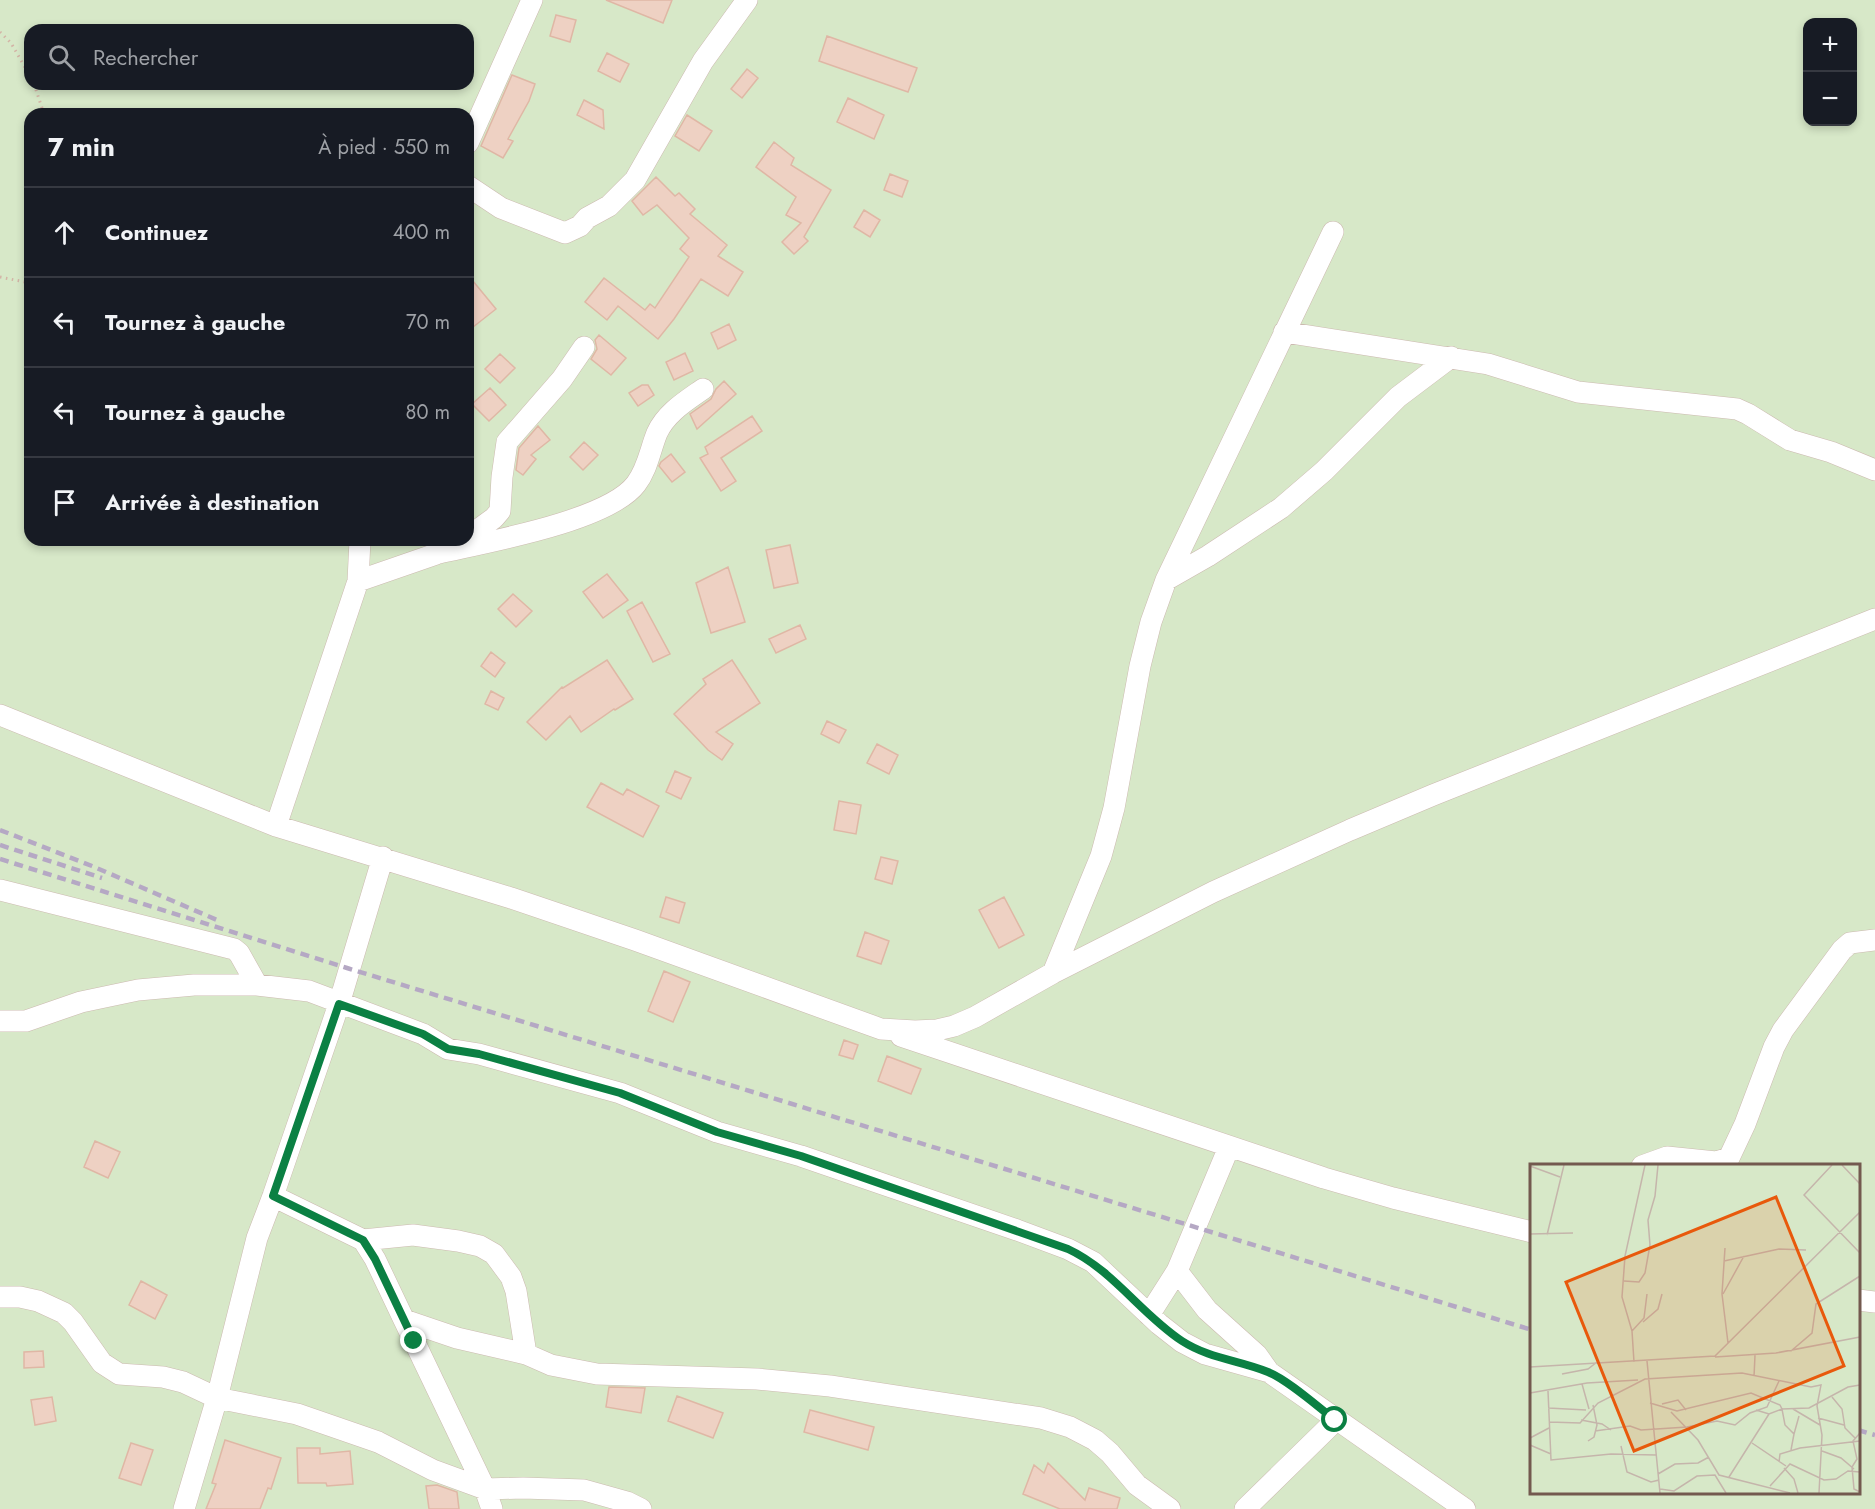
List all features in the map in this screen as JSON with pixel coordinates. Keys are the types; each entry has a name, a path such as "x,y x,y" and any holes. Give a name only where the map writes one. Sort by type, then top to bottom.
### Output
{"street":[{"path":"474,130 532,0"},
{"path":"474,190 501,208 565,233 580,226 587,218 609,206 635,180 696,73 747,0"},
{"path":"1053,973 1101,856 1114,808 1140,666 1151,622 1166,580 1333,232"},
{"path":"1284,332 1451,357 1503,368 1578,392 1737,409 1790,440 1831,452 1875,470"},
{"path":"474,533 500,511 507,442 562,379 584,347"},
{"path":"1166,580 1208,556 1281,508 1324,471 1398,397 1451,357"},
{"path":"474,544 596,512 625,496 638,482 650,460 658,432 678,406 703,389"},
{"path":"276,826 358,581 360,546"},
{"path":"436,554 446,546"},
{"path":"358,581 436,554 467,546"},
{"path":"881,1029 915,1031 954,1026 1213,892 1433,795 1875,619"},
{"path":"0,715 276,826 383,857 623,936 881,1029 1229,1147 1393,1198 1526,1226"},
{"path":"184,1509 217,1398 257,1238 339,1004 383,857"},
{"path":"0,890 234,949 256,985"},
{"path":"1648,1164 1668,1157 1716,1162 1729,1158 1783,1030 1842,950 1850,944 1875,940"},
{"path":"0,1020 26,1021 81,1002 138,990 256,985 309,991 423,1034 448,1049 479,1054 620,1093 717,1132 801,1156 1068,1249 1093,1262 1149,1315 1182,1342 1205,1354 1269,1372"},
{"path":"1149,1315 1178,1271 1229,1147"},
{"path":"273,1196 363,1240 375,1259 489,1499"},
{"path":"363,1240 412,1235 480,1246 494,1254 511,1277 516,1292 526,1354"},
{"path":"1178,1271 1198,1300 1257,1355 1269,1372 1465,1509"},
{"path":"0,1297 20,1297 38,1301 64,1313 102,1363 119,1374 149,1375 183,1382 217,1398 297,1414 337,1427 378,1442 489,1499 523,1488 584,1490 627,1502 641,1509"},
{"path":"1860,1300 1875,1302"},
{"path":"404,1320 457,1338 526,1354 550,1365 597,1374 757,1379 830,1386 1041,1418 1070,1427 1095,1440 1110,1453 1137,1485 1170,1509"},
{"path":"1245,1509 1335,1420"}],"path":[{"path":"0,32 11,43 24,66"},
{"path":"36,90 42,108"},
{"path":"0,277 24,282"}],"green space":[{"path":"0,0 1875,0 1875,1509 0,1509"}],"building":[{"path":"606,0 672,0 663,23"},
{"path":"556,15 576,20 570,42 550,36"},
{"path":"827,36 917,68 908,92 819,61"},
{"path":"607,53 629,64 620,82 598,71"},
{"path":"747,69 758,78 742,98 731,89"},
{"path":"512,75 535,84 529,101 508,139 513,141 503,158 481,146"},
{"path":"848,98 884,115 874,139 837,122"},
{"path":"584,100 603,110 604,129 577,115"},
{"path":"687,115 712,131 699,151 675,136"},
{"path":"774,142 794,158 791,165 831,190 804,237 808,241 794,254 782,242 801,223 786,215 796,197 756,167"},
{"path":"890,174 908,181 902,197 884,190"},
{"path":"656,177 675,196 679,193 695,209 690,214 727,245 718,256 743,272 728,296 701,279 658,339 618,306 607,320 585,302 604,278 645,310 650,304 655,308 689,257 680,249 689,238 657,205 643,215 632,201"},
{"path":"864,210 880,220 870,237 854,227"},
{"path":"474,282 496,309 474,326"},
{"path":"729,324 736,340 718,349 711,333"},
{"path":"599,335 626,358 611,375 591,359 597,349 595,340"},
{"path":"685,353 693,371 674,380 666,362"},
{"path":"500,354 515,368 500,383 485,369"},
{"path":"724,381 736,394 697,429 690,414 711,399 716,389"},
{"path":"642,385 648,385 654,395 638,406 629,393"},
{"path":"490,388 506,405 489,421 474,406 474,402"},
{"path":"752,416 762,431 721,458 736,481 721,491 700,458 708,454 705,447"},
{"path":"538,426 550,440 531,455 536,459 523,475 516,470 519,448"},
{"path":"584,442 598,455 583,470 570,457"},
{"path":"671,454 685,472 672,482 659,466"},
{"path":"790,545 798,583 774,588 766,550"},
{"path":"728,567 745,622 711,633 696,583"},
{"path":"607,574 628,600 603,618 583,592"},
{"path":"513,594 532,611 516,627 498,609"},
{"path":"642,602 670,654 653,662 627,611"},
{"path":"800,625 806,639 776,653 769,639"},
{"path":"491,652 505,663 495,677 481,666"},
{"path":"607,660 633,699 581,732 570,716 546,740 527,722 562,687"},
{"path":"732,660 760,703 716,732 733,744 722,760 708,750 674,714 706,684 703,679"},
{"path":"491,691 504,698 498,710 485,704"},
{"path":"827,721 846,730 839,743 821,734"},
{"path":"877,744 898,755 889,774 867,763"},
{"path":"675,771 691,778 681,799 666,792"},
{"path":"601,783 623,795 627,789 659,806 643,837 587,807"},
{"path":"839,801 861,805 856,834 834,830"},
{"path":"881,857 898,861 892,884 875,879"},
{"path":"666,897 685,903 679,923 660,917"},
{"path":"1004,897 1024,935 999,948 979,910"},
{"path":"865,932 889,941 881,964 857,956"},
{"path":"664,971 690,982 673,1022 648,1011"},
{"path":"844,1040 858,1045 853,1059 839,1055"},
{"path":"887,1056 921,1069 911,1094 878,1081"},
{"path":"95,1141 120,1152 108,1178 84,1167"},
{"path":"141,1281 167,1295 155,1319 129,1305"},
{"path":"43,1351 44,1367 24,1368 24,1352"},
{"path":"609,1387 645,1388 641,1413 606,1407"},
{"path":"677,1396 723,1413 713,1438 668,1421"},
{"path":"52,1397 56,1421 35,1425 31,1400"},
{"path":"810,1410 874,1427 868,1450 804,1432"},
{"path":"225,1440 281,1458 271,1489 268,1488 260,1509 206,1509 216,1484 212,1483"},
{"path":"131,1443 153,1450 141,1485 119,1478"},
{"path":"297,1448 320,1448 320,1454 350,1451 353,1484 327,1486 326,1483 298,1483"},
{"path":"1048,1463 1085,1500 1089,1488 1120,1498 1117,1509 1060,1509 1023,1494 1034,1465 1044,1473"},
{"path":"437,1485 457,1492 459,1509 429,1509 426,1486"}],"railway":[{"path":"0,830 92,866 217,920"},
{"path":"0,845 102,878"},
{"path":"0,859 347,968 1530,1329"},
{"path":"1860,1431 1875,1435"}],"route":[{"path":"414,1341 375,1259 363,1240 273,1196 339,1004 423,1034 448,1049 479,1054 620,1093 717,1132 801,1156 1068,1249 1093,1262 1159,1324 1182,1342 1205,1354 1269,1372 1335,1420"}]}
